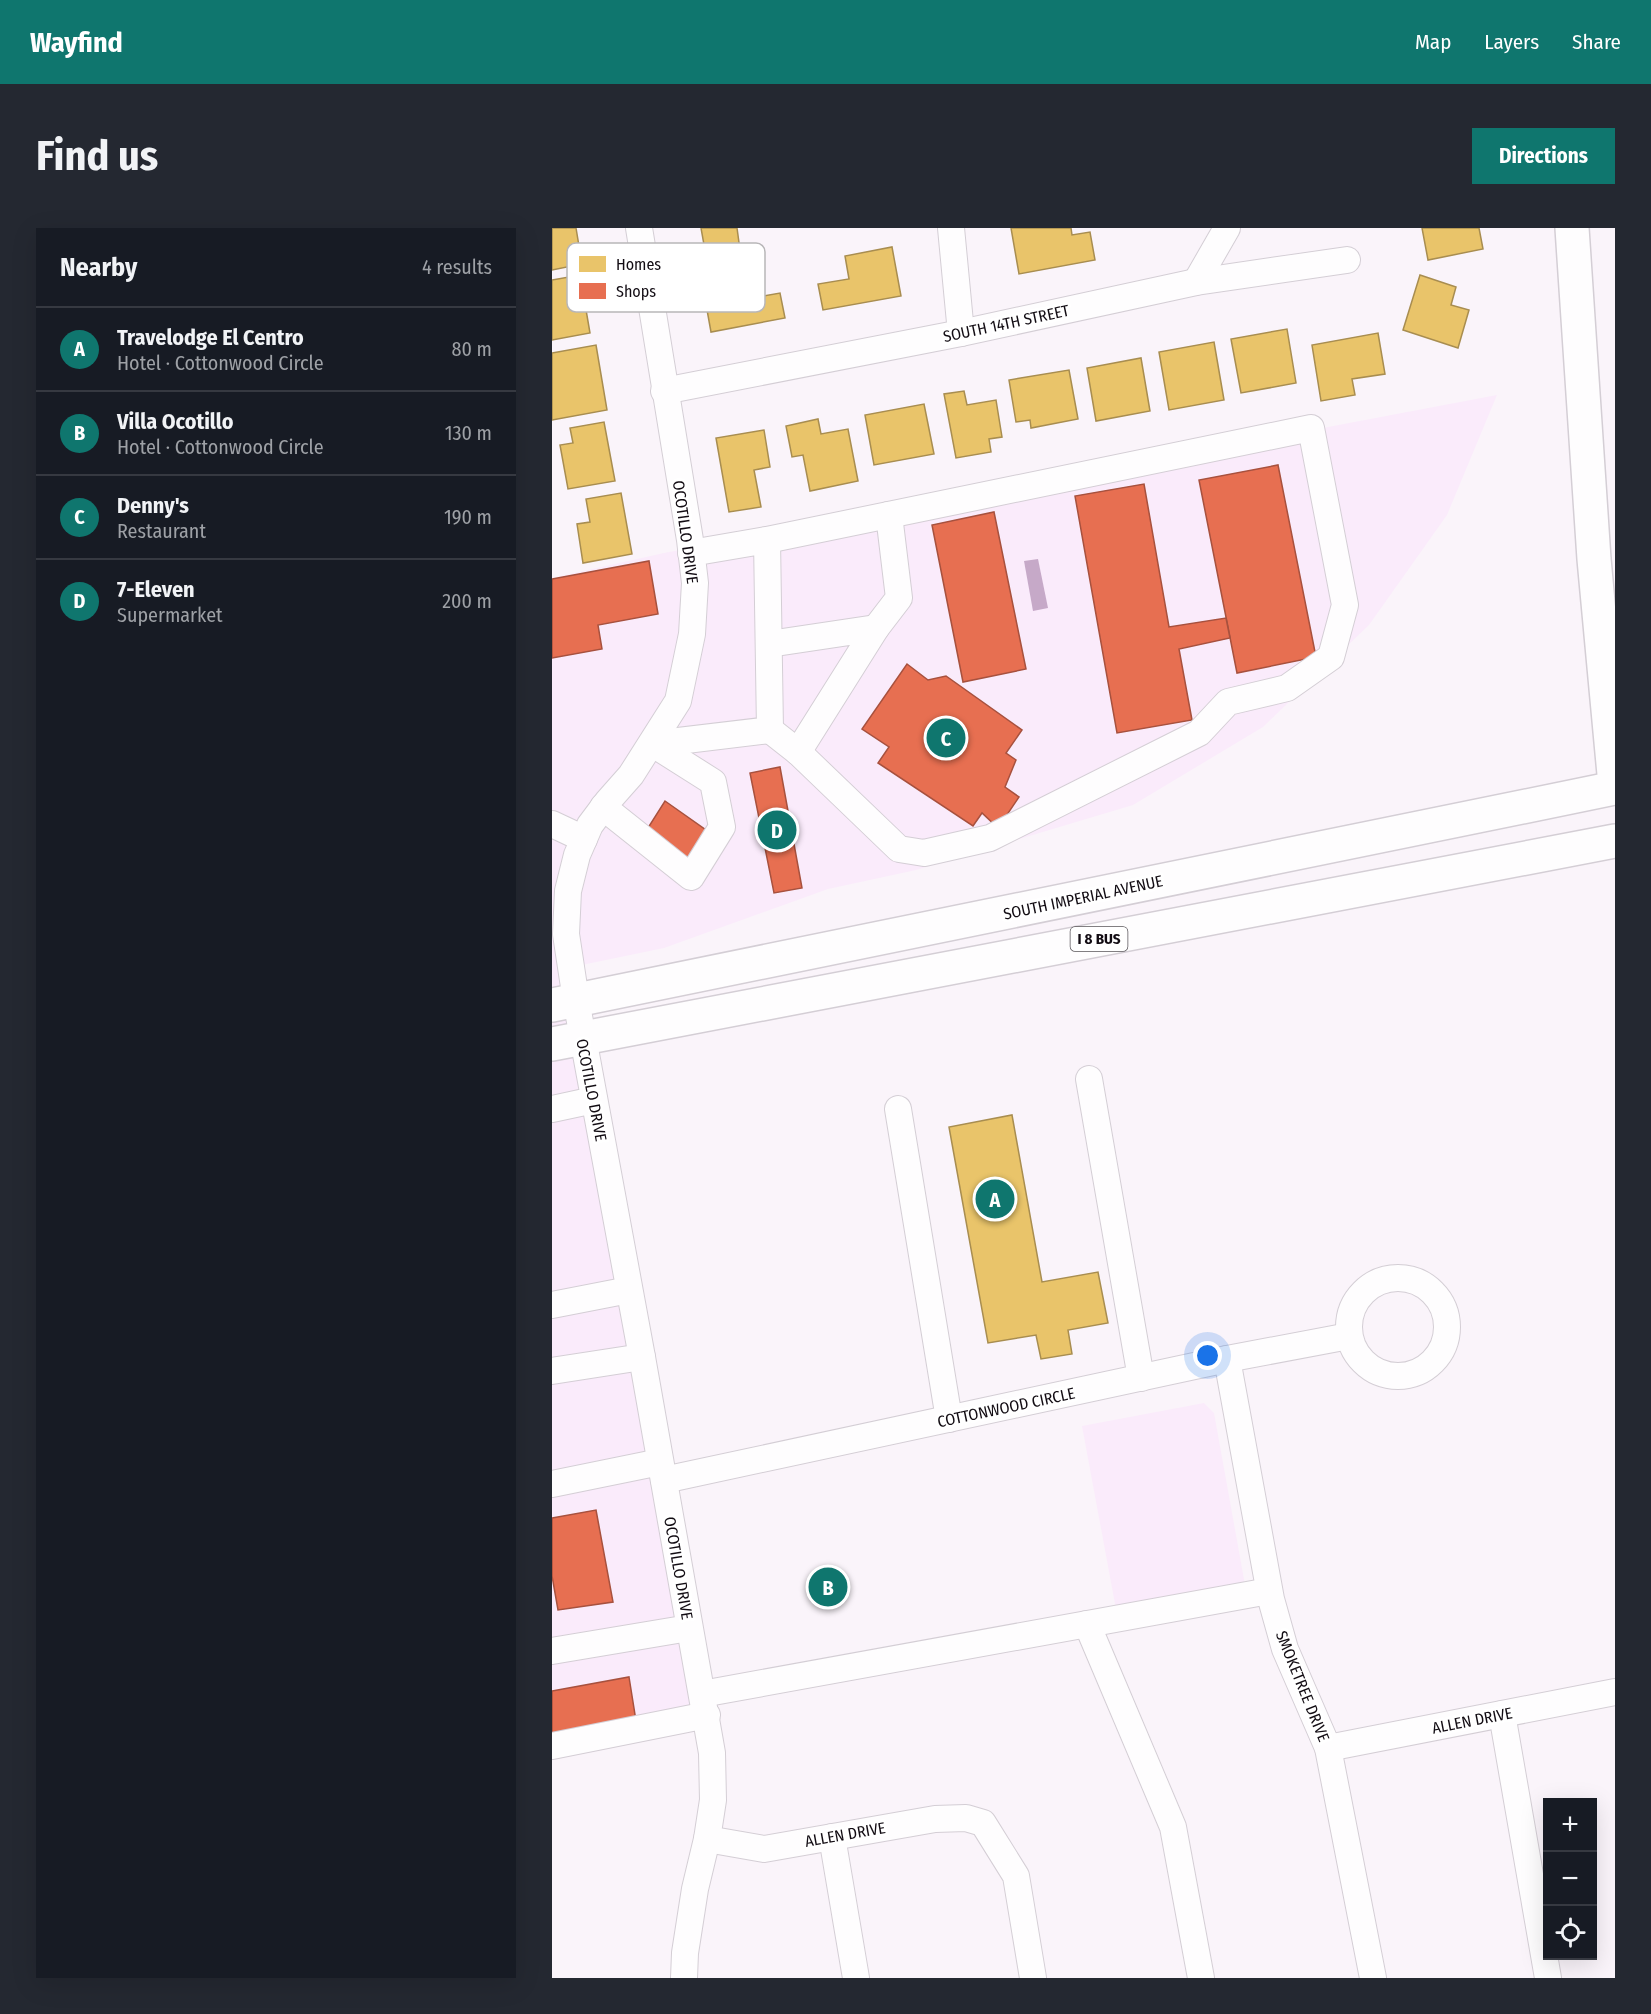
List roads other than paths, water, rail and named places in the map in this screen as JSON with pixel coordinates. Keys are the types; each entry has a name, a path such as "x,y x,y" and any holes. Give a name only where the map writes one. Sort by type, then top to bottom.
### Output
{"highway":[{"path":"1572,228 1594,559 1615,787"},
{"name":"SOUTH IMPERIAL AVENUE","path":"564,1003 1615,787"},
{"name":"I 8 BUS","path":"567,1041 1615,841"}],"street":[{"name":"OCOTILLO DRIVE","path":"639,228 641,243"},
{"path":"951,228 961,333"},
{"path":"1196,282 1227,228"},
{"name":"SOUTH 14TH STREET","path":"664,391 961,333 1196,282 1347,260"},
{"name":"OCOTILLO DRIVE","path":"652,312 695,583 689,645 678,701 653,744 590,825 577,855 568,891 564,1003 567,1041 594,1100 712,1753 713,1800 707,1839 695,1889 685,1953 684,1978"},
{"path":"653,744 770,730 798,752 899,849 924,853 990,838 1199,733 1228,702 1287,688 1331,657 1345,605 1311,428 767,540 691,553"},
{"path":"798,752 876,628 899,598 889,515"},
{"path":"767,540 770,730"},
{"path":"769,644 876,628"},
{"path":"603,807 691,877 722,828 713,782 653,744"},
{"path":"552,823 584,839"},
{"path":"1089,1079 1140,1378"},
{"path":"552,1110 594,1100"},
{"path":"898,1109 949,1419"},
{"path":"552,1305 629,1290"},
{"name":"COTTONWOOD CIRCLE","path":"552,1484 662,1471 949,1419 1227,1359 1349,1336"},
{"path":"552,1371 642,1357"},
{"name":"SMOKETREE DRIVE","path":"1227,1359 1269,1591 1285,1648 1328,1748 1373,1978"},
{"path":"552,1746 704,1704 1087,1624 1269,1591"},
{"path":"1087,1624 1173,1827 1201,1978"},
{"path":"552,1651 689,1628"},
{"name":"ALLEN DRIVE","path":"1328,1748 1615,1692"},
{"path":"1502,1713 1548,1978"},
{"name":"ALLEN DRIVE","path":"707,1839 764,1849 936,1819 966,1818 983,1823 1016,1876 1033,1978"},
{"path":"832,1837 856,1978"}],"place":[{"name":"Denny's","path":"946,738"},
{"name":"7-Eleven","path":"777,830"},
{"name":"Travelodge El Centro","path":"995,1199"},
{"name":"Villa Ocotillo","path":"828,1587"}]}
